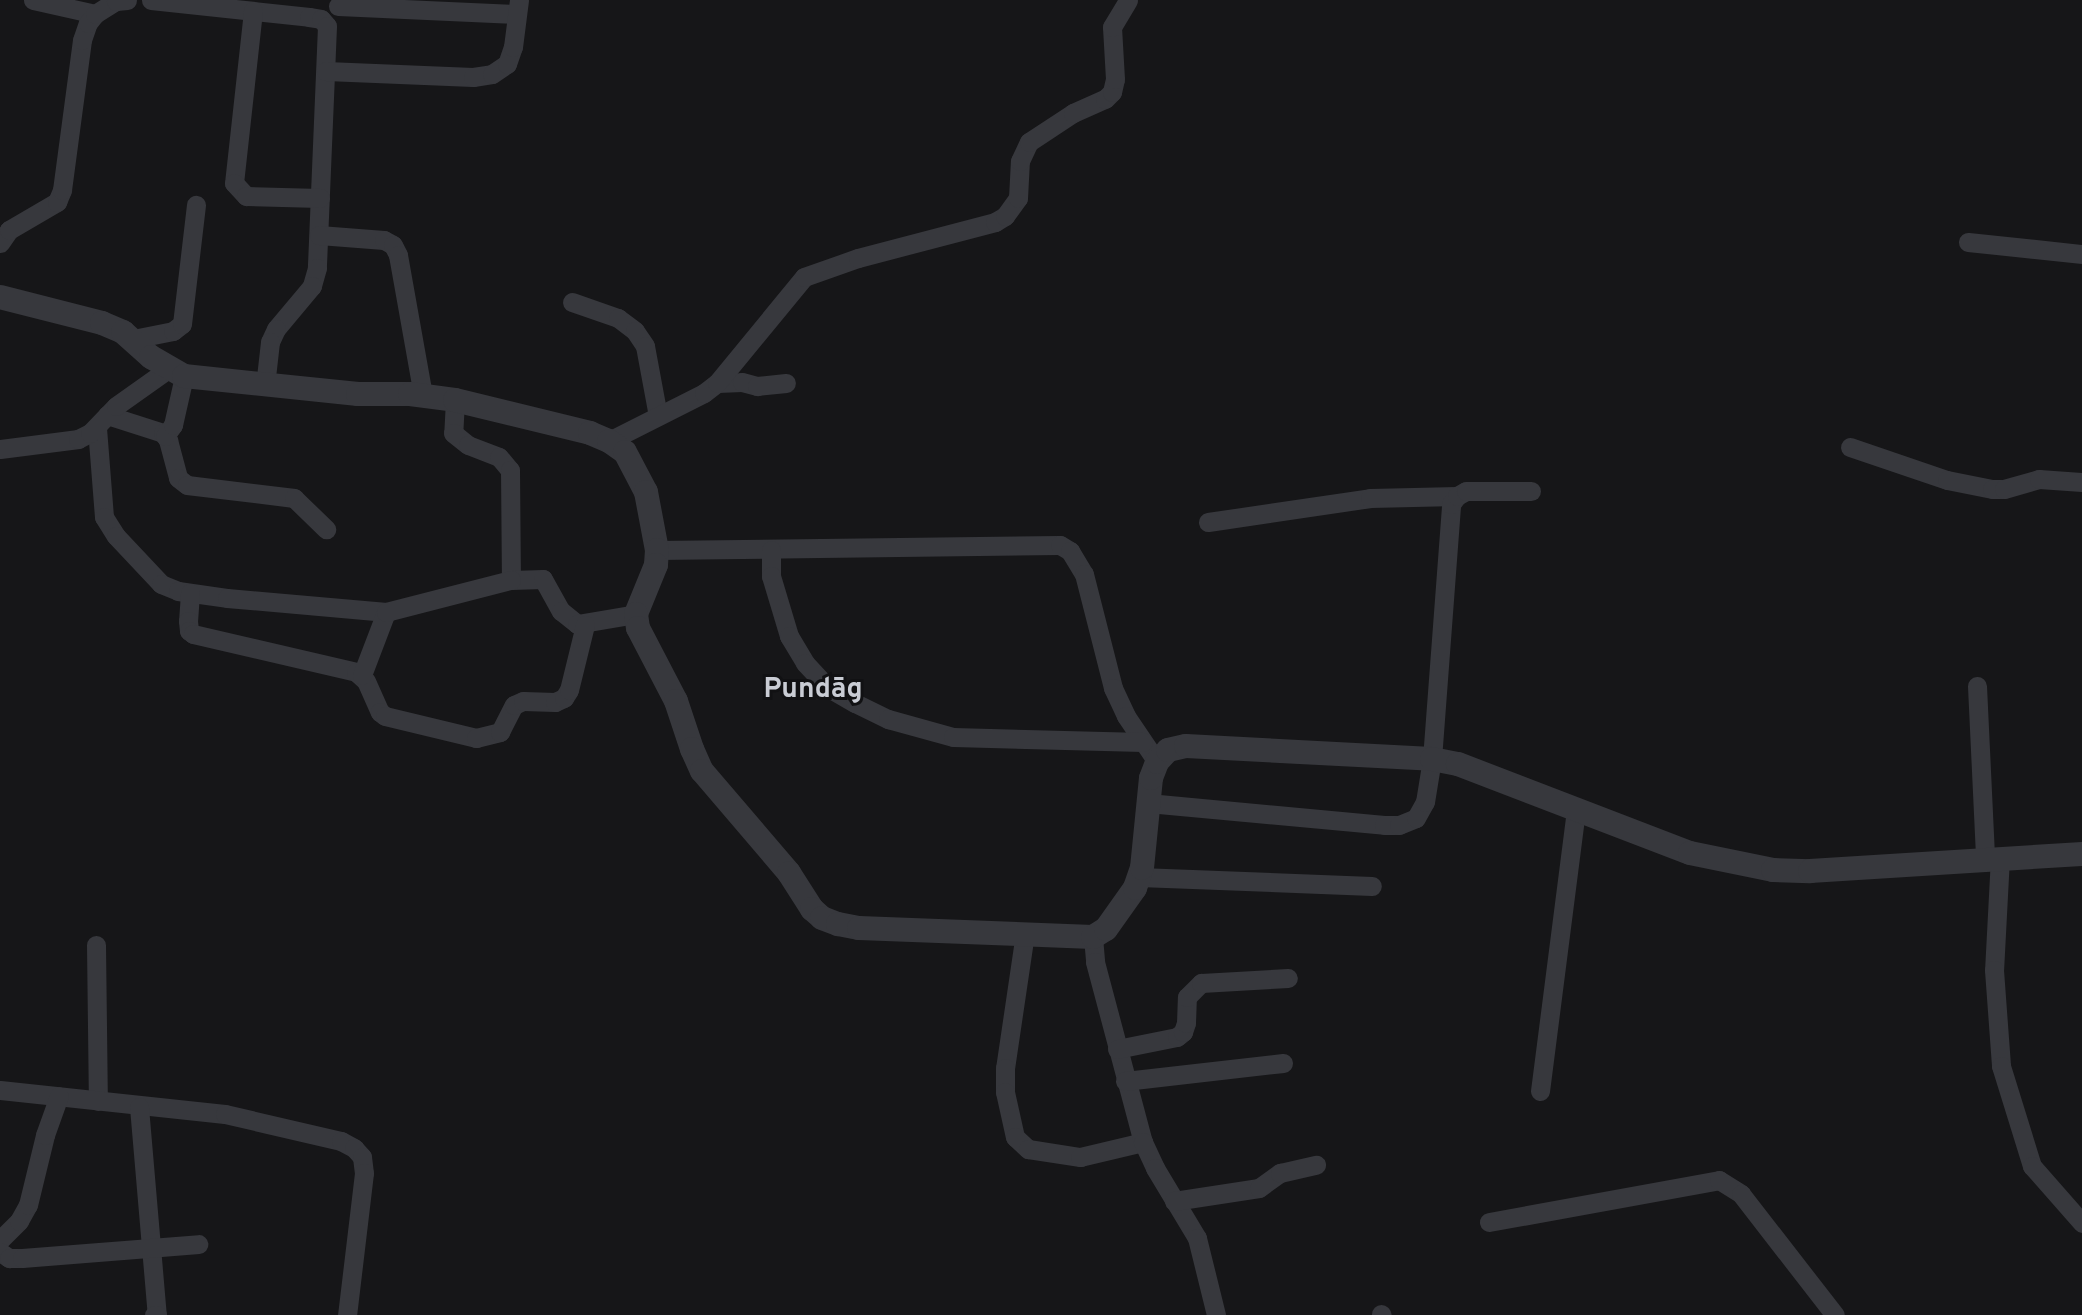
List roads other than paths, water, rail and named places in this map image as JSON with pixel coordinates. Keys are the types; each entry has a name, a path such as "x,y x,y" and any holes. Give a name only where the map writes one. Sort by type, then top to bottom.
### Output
{"street":[{"path":"33,0 95,13"},
{"path":"0,243 9,230 57,202 61,191 82,40 95,13 116,1 127,0"},
{"path":"151,0 321,19 327,26"},
{"path":"609,440 704,393 717,383 804,277 815,271 883,251 995,222 1004,216 1018,198 1020,162 1029,142 1073,113 1105,99 1112,92 1115,79 1112,27 1128,0"},
{"path":"265,386 270,341 276,329 312,286 317,268 327,26 338,3 517,7 513,47 507,64 492,74 473,77 326,71"},
{"path":"253,11 234,183 246,197 320,198"},
{"path":"133,339 173,331 183,324 196,205"},
{"path":"319,235 384,240 393,245 398,255 423,396"},
{"path":"1968,242 2082,254"},
{"path":"0,297 102,323 133,339 176,372 265,386 455,400 556,423 609,440 625,452 638,470 646,492 657,550 656,565 636,614 638,628 676,701 702,771 789,873 812,909 822,918 859,928 1093,937 1106,929 1123,908 1139,877 1151,778 1150,752 1126,716 1114,688 1084,575 1070,551 1048,544 657,550"},
{"path":"572,302 618,318 652,343 658,416"},
{"path":"0,449 78,439 176,372"},
{"path":"165,436 173,425 176,372"},
{"path":"717,383 742,382 757,386 786,383"},
{"path":"455,400 453,433 468,444 499,457 510,470 511,580"},
{"path":"102,421 165,436"},
{"path":"102,421 104,517 110,528 161,584 191,593 386,612 511,580 543,579 568,620 585,625 636,614"},
{"path":"165,436 178,478 187,485 294,498 326,529"},
{"path":"1850,447 1947,480 1992,489 2004,489 2039,479 2082,482"},
{"path":"1148,803 1399,825 1416,818 1422,811 1433,759 1451,504 1457,496 1466,491 1531,491"},
{"path":"1208,522 1370,498 1457,496"},
{"path":"771,550 771,576 789,636 805,663 828,687 897,722 953,737 1150,752 1186,746 1433,759 1458,764 1690,853 1773,870 1810,871 2082,854"},
{"path":"191,593 188,621 189,631 193,634 293,655 362,675 385,716 459,736 489,736 500,732 514,705 523,701 555,702 564,698 569,690 585,625"},
{"path":"362,675 386,612"},
{"path":"1977,685 1992,858 1994,970 2001,1066 2032,1166 2082,1223"},
{"path":"1540,1091 1576,809"},
{"path":"1139,877 1372,886"},
{"path":"1025,933 1005,1068 1005,1092 1015,1137 1028,1149 1080,1157 1143,1142"},
{"path":"1093,937 1095,962 1143,1142 1197,1238 1216,1315"},
{"path":"96,946 98,1101"},
{"path":"1117,1049 1177,1037 1183,1032 1186,1023 1187,997 1201,983 1288,978"},
{"path":"1125,1081 1283,1063"},
{"path":"0,1090 139,1107 225,1114 341,1141 354,1148 362,1157 364,1173 347,1315"},
{"path":"0,1240 19,1221 28,1205 45,1135 59,1096"},
{"path":"139,1107 156,1315"},
{"path":"1174,1201 1259,1188 1280,1173 1316,1165"},
{"path":"1489,1222 1719,1180 1741,1194 1835,1315"},
{"path":"0,1252 9,1258 22,1258 198,1244"}],"district":[{"name":"Pundāg","path":"813,690"}]}
